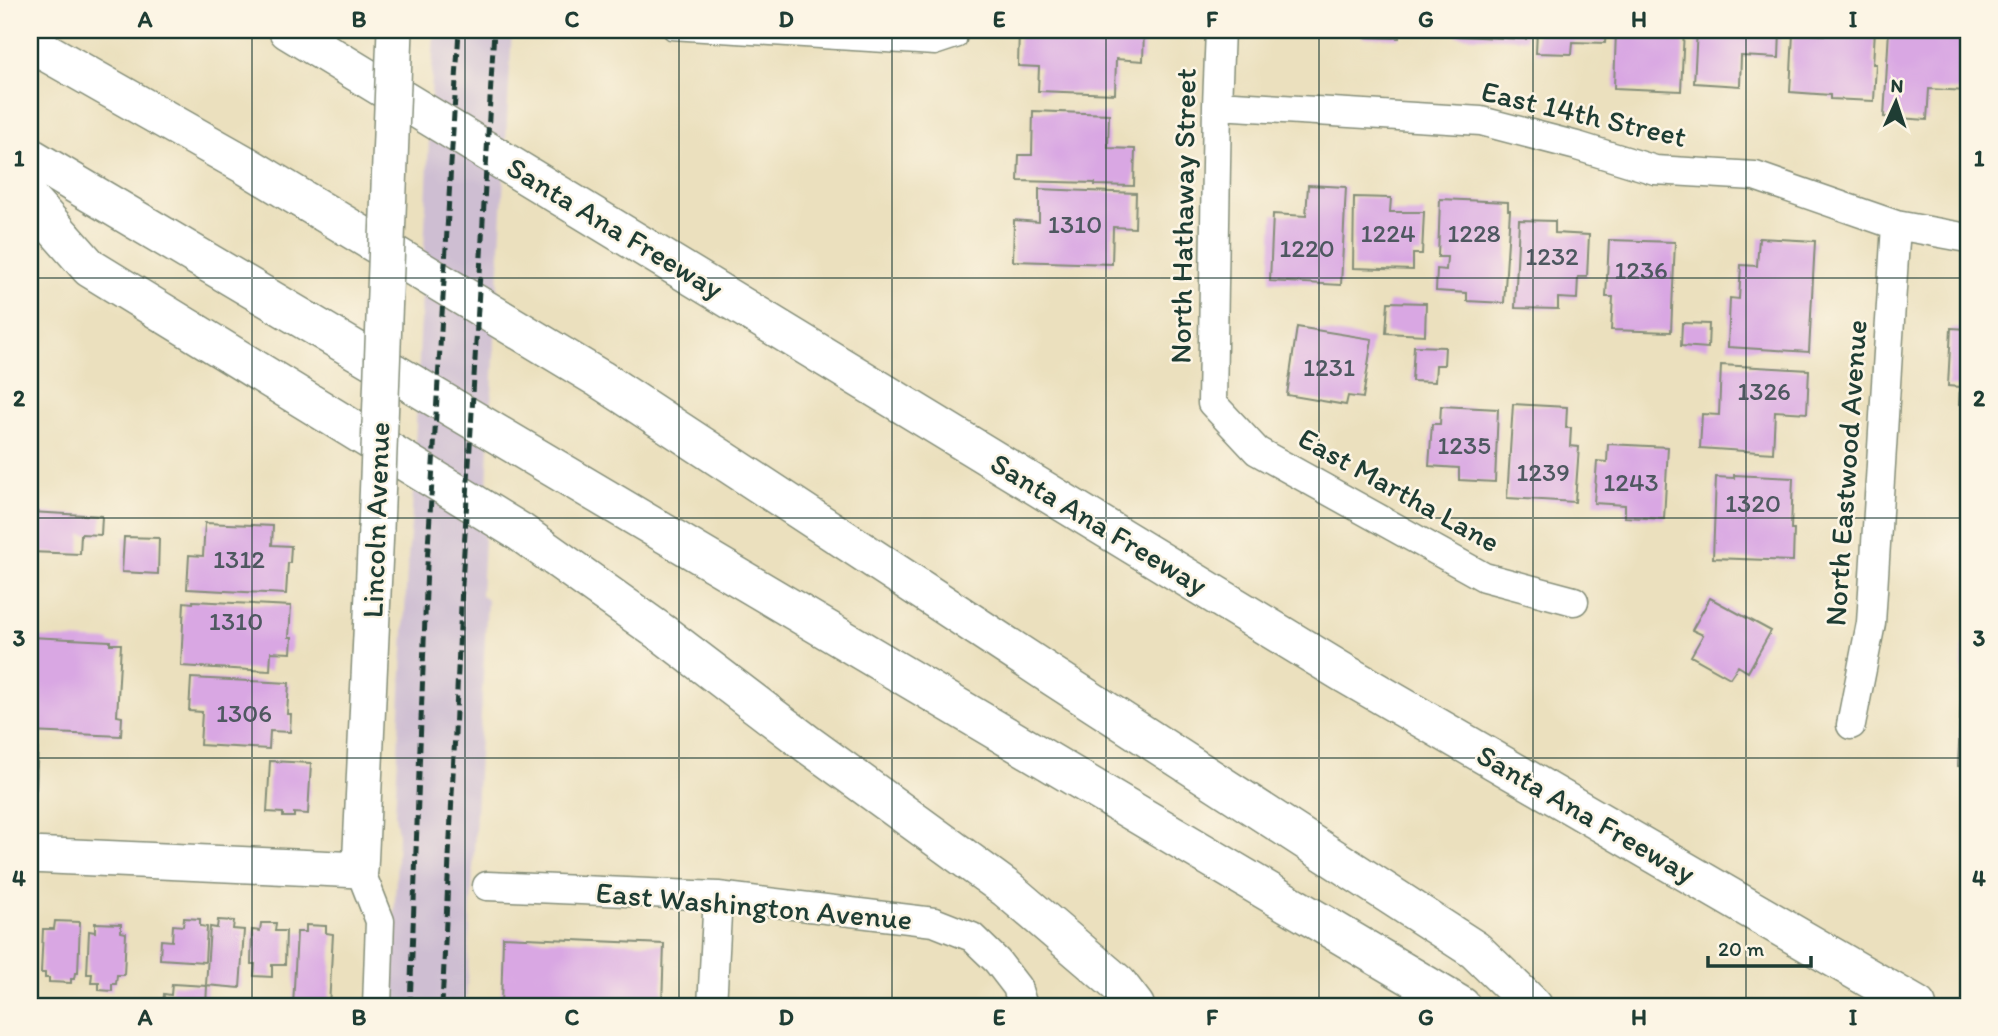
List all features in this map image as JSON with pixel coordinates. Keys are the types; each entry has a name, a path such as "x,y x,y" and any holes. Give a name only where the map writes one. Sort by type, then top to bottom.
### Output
{"highway":[{"name":"Santa Ana Freeway","path":"288,30 1342,672 1917,1006"},
{"path":"30,43 247,166 600,379 1475,950 1533,1006"},
{"path":"30,157 1461,1006"},
{"path":"30,200 90,268 520,532 666,636 809,745 1007,889 1118,984 1135,1006"}],"street":[{"name":"Lincoln Avenue","path":"377,1006 380,921 360,870 395,30"},
{"name":"North Hathaway Street","path":"1212,403 1220,30"},
{"name":"East 14th Street","path":"1217,105 1481,121 1655,170 1755,176 1896,225 1968,237"},
{"name":"North Eastwood Avenue","path":"1851,725 1871,623 1896,225"},
{"name":"East Martha Lane","path":"1212,403 1257,451 1483,577 1574,601"},
{"path":"30,855 360,870"},
{"name":"East Washington Avenue","path":"487,886 718,896 934,922 972,937 997,961 1017,987 1023,1006"},
{"path":"712,1006 718,896"}],"lane":[{"path":"671,32 934,48 959,40 960,30"}],"shaded area":[{"path":"434,30 512,30 481,595 487,599 466,1006 390,1006 398,835 395,814"}],"building":[{"path":"1019,30 1144,30 1143,61 1116,59 1115,94 1038,91 1039,67 1018,66"},
{"path":"1348,30 1348,33 1325,32"},
{"path":"1363,30 1399,30 1399,38 1362,37"},
{"path":"1457,30 1526,30 1526,39 1457,36"},
{"path":"1537,30 1606,30 1605,43 1573,42 1572,54 1536,53"},
{"path":"1684,30 1681,91 1614,88 1616,31"},
{"path":"1697,30 1780,30 1779,58 1741,56 1740,86 1694,83"},
{"path":"1824,30 1875,30 1874,101 1830,99 1830,95 1790,92 1793,33 1824,35"},
{"path":"1889,30 1968,30 1968,91 1929,89 1927,120 1884,117"},
{"path":"1033,111 1109,114 1108,148 1135,149 1134,186 1018,181 1019,155 1032,155"},
{"path":"1308,185 1346,187 1341,285 1270,281 1273,214 1306,216"},
{"path":"1039,189 1136,193 1135,228 1113,227 1112,264 1013,261 1014,220 1039,222"},
{"path":"1354,197 1391,198 1390,212 1424,212 1422,254 1413,254 1413,270 1353,268"},
{"path":"1440,199 1508,202 1510,210 1504,303 1467,301 1467,293 1436,291 1437,269 1446,270 1447,257 1438,257"},
{"path":"1519,220 1555,221 1555,233 1589,235 1587,277 1578,277 1577,299 1558,298 1558,309 1515,308"},
{"path":"1759,238 1815,241 1809,352 1728,347 1730,298 1739,299 1741,265 1757,266"},
{"path":"1609,240 1675,242 1671,332 1611,330 1613,297 1606,297"},
{"path":"1388,302 1426,303 1425,335 1386,333"},
{"path":"1682,323 1709,324 1708,348 1681,346"},
{"path":"1297,327 1372,339 1363,398 1348,396 1346,405 1287,395"},
{"path":"1951,328 1968,329 1968,405 1959,404 1960,387 1948,386"},
{"path":"1414,346 1445,347 1444,365 1436,365 1435,382 1412,381"},
{"path":"1721,365 1809,370 1807,413 1775,411 1773,453 1700,448 1702,414 1719,415"},
{"path":"1513,404 1567,407 1566,428 1571,428 1570,446 1579,447 1575,502 1507,498"},
{"path":"1441,406 1498,409 1495,482 1459,480 1459,468 1429,466 1432,424 1440,424"},
{"path":"1608,444 1668,447 1664,519 1625,517 1625,505 1594,503 1597,461 1607,462"},
{"path":"1734,475 1793,478 1793,561 1713,558 1716,477 1734,478"},
{"path":"30,512 102,516 101,535 81,534 80,554 30,552"},
{"path":"205,523 273,526 272,545 291,546 286,594 187,589 189,555 203,556"},
{"path":"124,537 159,538 158,574 122,572"},
{"path":"1710,598 1771,631 1748,672 1738,666 1730,678 1691,656 1703,635 1692,630"},
{"path":"184,602 291,606 291,653 271,652 270,671 181,666"},
{"path":"30,637 110,641 110,644 121,644 117,716 122,717 121,736 30,732"},
{"path":"1963,644 1968,645 1968,677 1962,676"},
{"path":"191,678 289,683 287,714 291,714 290,732 270,731 269,749 200,745 202,712 189,711"},
{"path":"1961,701 1968,702 1968,767 1958,766"},
{"path":"30,741 38,742 36,789 30,789"},
{"path":"270,761 311,763 308,814 294,813 294,817 283,817 283,813 267,812"},
{"path":"1968,775 1968,794 1965,794"},
{"path":"184,918 200,919 200,926 207,927 205,962 160,959 161,940 172,941 173,925 183,926"},
{"path":"218,920 234,921 233,929 244,930 240,988 206,985 210,927 217,928"},
{"path":"55,921 80,922 78,973 75,973 71,983 49,982 45,973 41,973 43,929 54,929"},
{"path":"95,923 121,924 121,932 126,933 124,975 117,975 112,991 99,990 99,983 91,983 92,974 87,974 89,931 95,932"},
{"path":"261,923 276,923 275,931 286,931 285,965 272,965 272,977 254,976 255,964 251,964 252,930 260,931"},
{"path":"306,925 326,926 326,933 333,934 329,1006 293,1006 297,932 306,932"},
{"path":"30,930 33,930 32,956 30,956"},
{"path":"503,937 664,944 662,1006 501,1006"},
{"path":"172,984 207,986 206,1006 163,1006 164,994 171,995"}],"railway":[{"path":"410,1006 427,565 459,30"},
{"path":"442,1006 462,585 494,30"}]}
